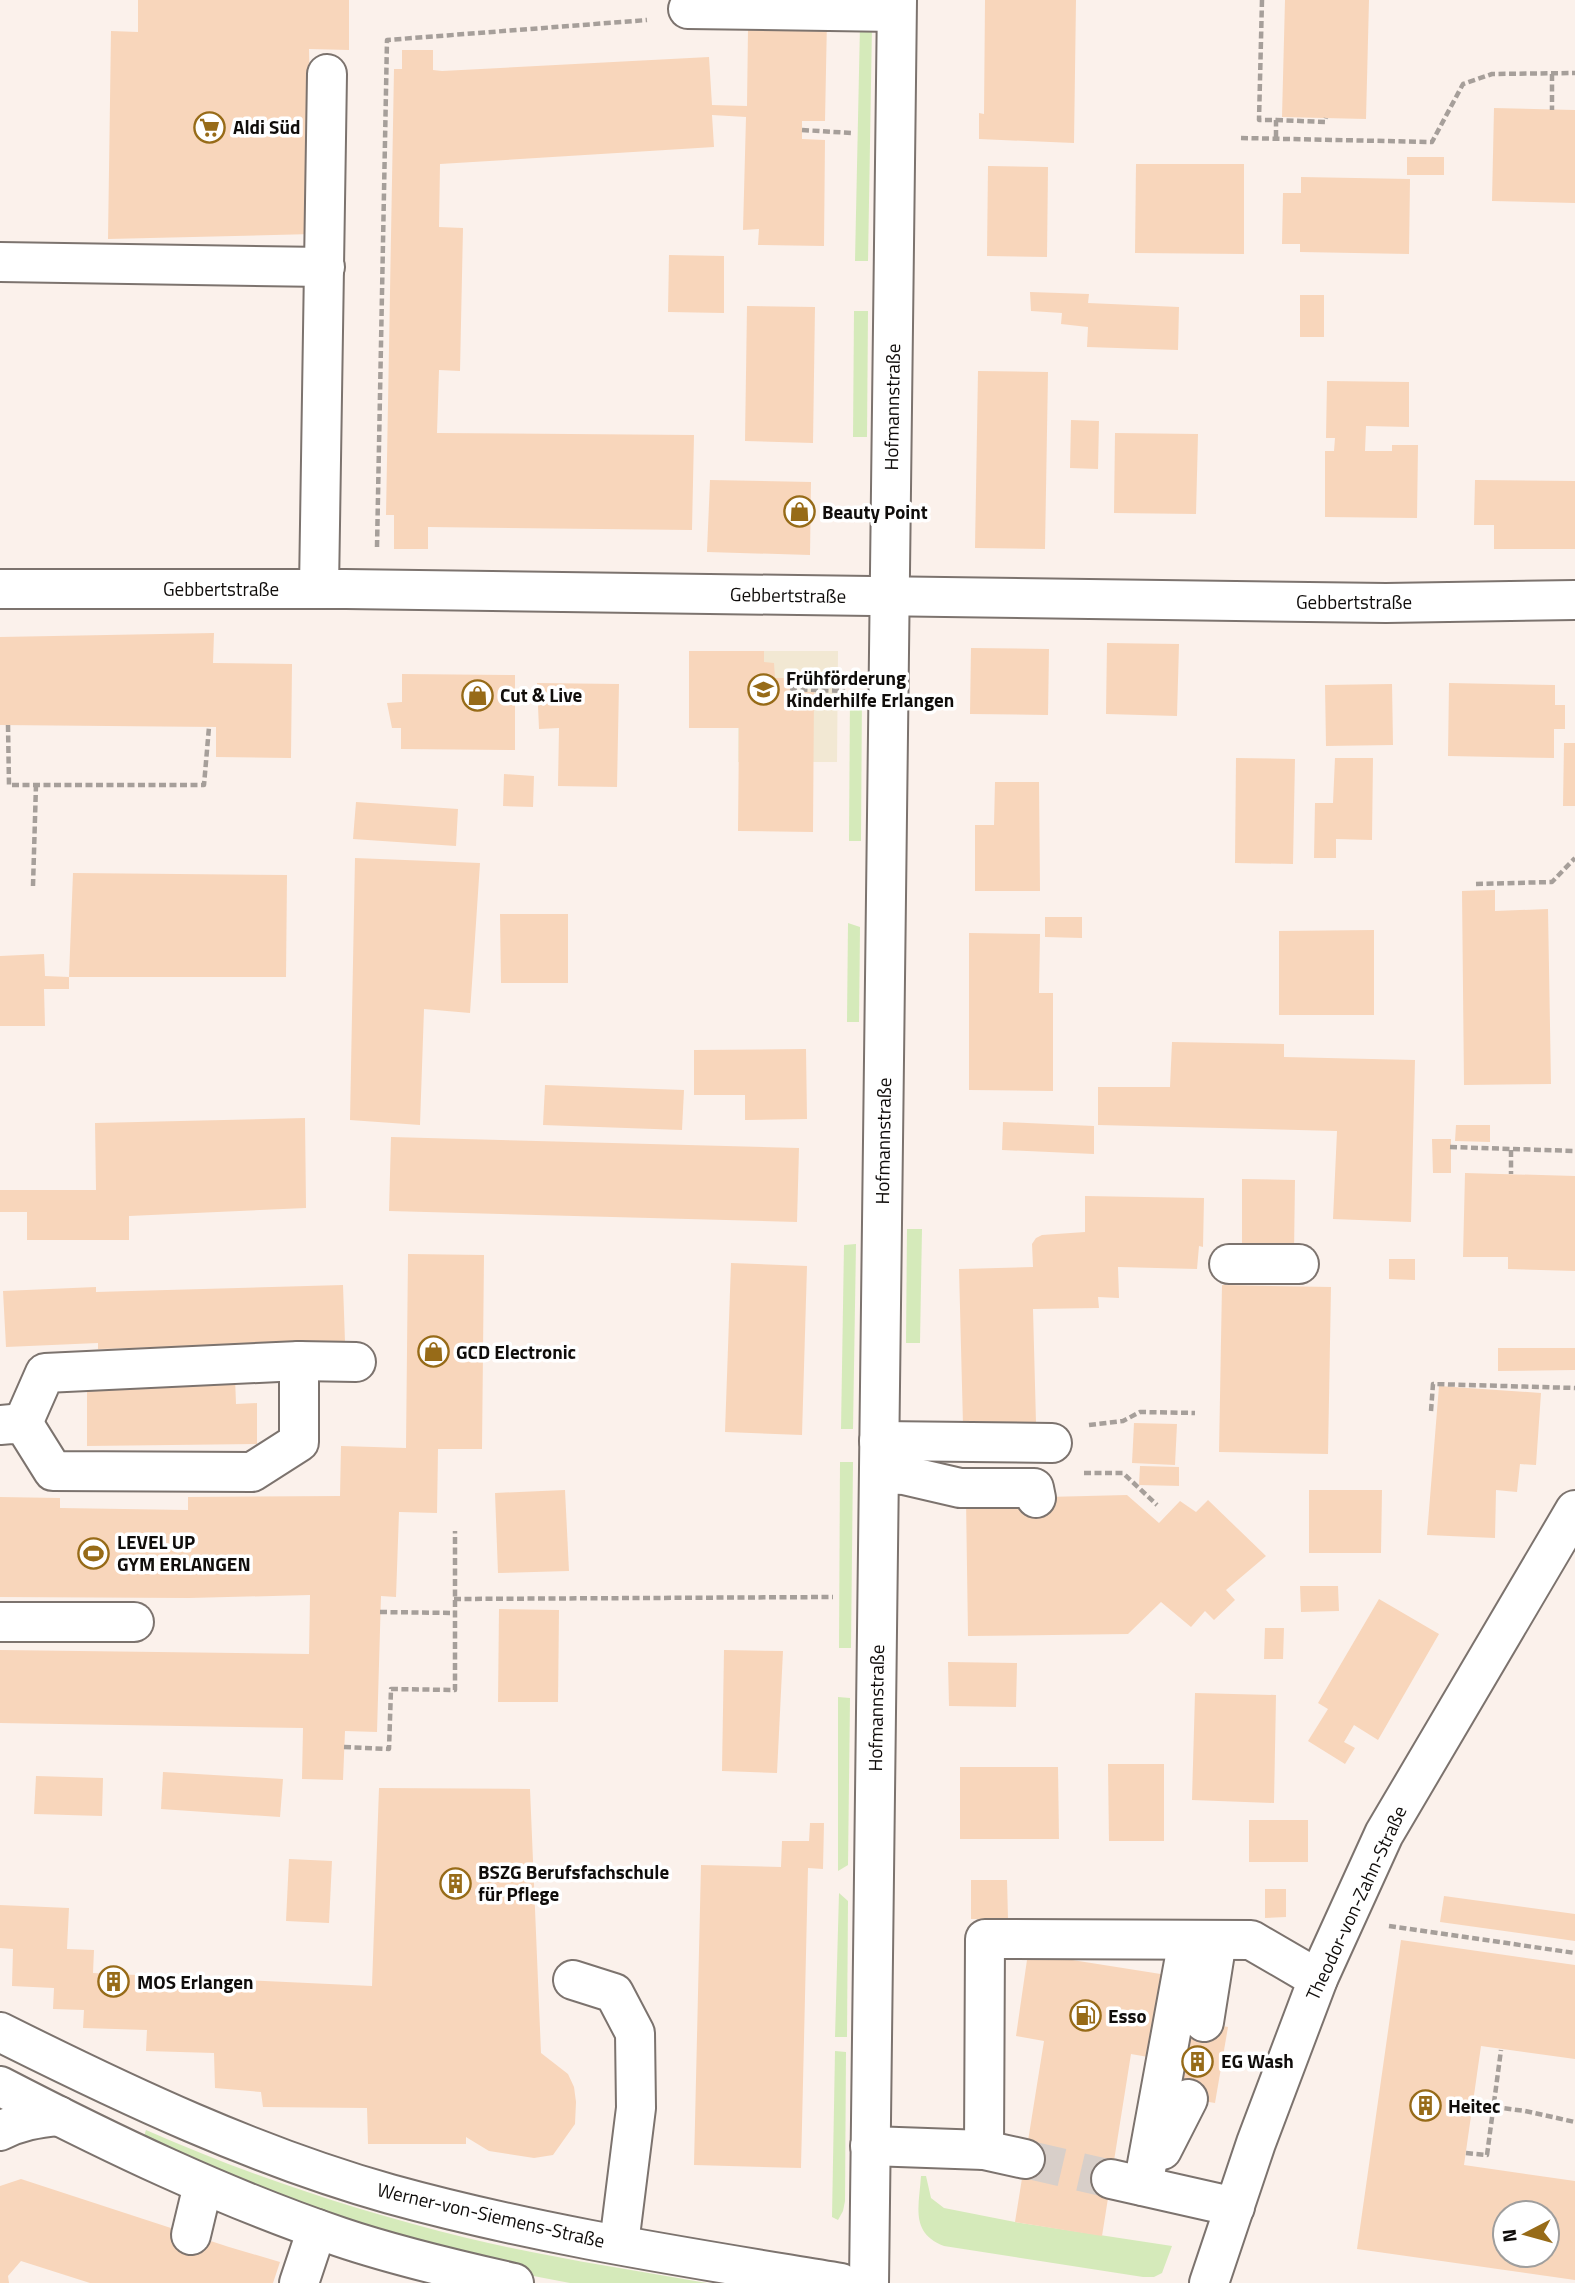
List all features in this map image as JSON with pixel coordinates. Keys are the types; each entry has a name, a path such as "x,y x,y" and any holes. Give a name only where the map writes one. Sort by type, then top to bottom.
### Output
{"street":[{"path":"688,9 897,6"},
{"name":"Hofmannstraße","path":"869,2283 897,6"},
{"path":"319,589 327,74"},
{"path":"0,262 325,267"},
{"name":"Gebbertstraße","path":"0,589 319,589 1386,603 1575,600"},
{"path":"1229,1264 1299,1264"},
{"path":"299,1361 299,1442 253,1472 53,1471 12,1424 45,1373 299,1361 356,1362"},
{"path":"879,1458 1052,1443"},
{"path":"879,1458 904,1475 960,1488 1034,1488 1036,1498"},
{"name":"Theodor-von-Zahn-Straße","path":"1209,2283 1256,2143 1318,1979 1384,1834 1575,1510"},
{"path":"0,1622 134,1622"},
{"path":"984,2150 985,1939 1251,1940 1318,1979"},
{"path":"1203,1940 1204,2022"},
{"path":"1127,2182 1203,1940"},
{"path":"573,1980 614,1993 635,2033 636,2108 619,2244"},
{"name":"Werner-von-Siemens-Straße","path":"0,2032 191,2122 297,2164 389,2193 487,2218 841,2283"},
{"path":"0,2086 203,2185 317,2229 456,2270 514,2283"},
{"path":"1127,2182 1188,2099"},
{"path":"0,2132 15,2124 59,2116"},
{"path":"870,2146 984,2150 1025,2159"},
{"path":"1127,2182 1235,2207"},
{"path":"191,2235 203,2185"},
{"path":"299,2283 317,2229"}],"path":[{"path":"1262,0 1259,120 1325,122 1326,118"},
{"path":"377,559 387,40 684,17 688,9"},
{"path":"1241,138 1432,142 1463,85 1492,74 1575,73"},
{"path":"1552,74 1552,110"},
{"path":"1276,120 1276,138"},
{"path":"802,130 852,133"},
{"path":"790,689 845,691"},
{"path":"8,725 9,785 204,785 209,727"},
{"path":"33,886 36,785"},
{"path":"1476,884 1552,882 1575,858"},
{"path":"1450,1147 1575,1151"},
{"path":"1511,1150 1511,1174"},
{"path":"1431,1411 1433,1384 1575,1388"},
{"path":"1052,1443 1083,1426 1123,1421 1140,1412 1195,1413"},
{"path":"344,1747 389,1748 391,1689 454,1690 455,1531"},
{"path":"454,1599 833,1597"},
{"path":"380,1612 455,1613"},
{"path":"1388,1926 1575,1953"},
{"path":"1466,2153 1487,2155 1501,2050"},
{"path":"1494,2107 1575,2122"}],"shaded area":[{"name":"Frühförderung Kinderhilfe Erlangen","path":"689,651 838,651 837,762 738,762 738,728 689,728"}],"green space":[{"path":"860,25 872,25 868,261 855,261"},
{"path":"854,311 868,311 867,437 853,437"},
{"path":"850,694 862,694 861,841 849,841"},
{"path":"848,923 860,927 859,1022 847,1022"},
{"path":"907,1229 922,1229 920,1343 906,1343"},
{"path":"856,1244 853,1429 841,1429 844,1245"},
{"path":"840,1462 853,1462 851,1648 839,1648"},
{"path":"838,1697 850,1698 848,1865 838,1871"},
{"path":"839,1893 848,1901 847,2037 835,2037"},
{"path":"835,2051 846,2052 845,2201 838,2220 832,2217"},
{"path":"146,2130 264,2177 426,2227 527,2251 707,2283 570,2283 523,2274 367,2231 142,2142"},
{"path":"921,2176 926,2176 931,2198 944,2208 1015,2222 1172,2246 1162,2273 1154,2277 1143,2277 944,2246 933,2241 921,2226 918,2208"}],"building":[{"name":"Aldi Süd","path":"138,0 349,0 349,50 309,49 313,234 108,239 111,31 138,32"},
{"path":"985,0 1076,0 1074,143 979,139 979,113 984,114"},
{"path":"1285,0 1369,0 1366,119 1282,117"},
{"path":"760,19 827,19 825,121 802,121 802,139 825,140 824,246 758,245 759,229 743,230 746,117 712,115 714,147 440,164 439,227 463,228 460,371 439,370 437,433 694,435 692,530 428,527 428,549 394,549 394,515 386,515 394,69 402,69 402,50 433,50 433,70 442,71 709,57 712,105 747,106 748,29 760,30"},
{"path":"1494,108 1575,110 1575,203 1492,201"},
{"path":"1407,157 1444,157 1444,175 1407,175"},
{"path":"1136,164 1244,164 1244,254 1135,253"},
{"path":"988,166 1048,167 1047,257 987,256"},
{"path":"1301,177 1410,179 1409,254 1300,252 1300,244 1282,244 1283,193 1301,193"},
{"path":"669,255 724,256 724,313 668,312"},
{"path":"1030,292 1089,294 1088,303 1179,307 1178,350 1087,347 1088,327 1061,324 1062,313 1031,311"},
{"path":"1300,295 1324,295 1324,337 1300,337"},
{"path":"747,306 815,307 813,443 745,441"},
{"path":"978,371 1048,372 1045,549 975,548"},
{"path":"1327,381 1409,382 1409,427 1366,426 1365,451 1392,451 1392,445 1418,445 1417,518 1325,517 1325,451 1334,451 1335,438 1326,438"},
{"path":"1071,420 1099,421 1098,469 1070,468"},
{"path":"1115,433 1198,434 1196,514 1114,513"},
{"path":"710,480 811,482 810,555 707,552"},
{"path":"1475,480 1575,481 1575,549 1494,549 1494,525 1474,525"},
{"path":"214,633 213,663 292,664 291,758 216,757 216,727 0,725 0,637"},
{"path":"1107,643 1179,644 1177,716 1106,714"},
{"path":"971,648 1049,649 1048,715 970,714"},
{"name":"Frühförderung Kinderhilfe Erlangen","path":"689,651 764,651 764,662 774,663 775,678 790,678 790,692 814,692 813,832 738,831 739,728 689,728"},
{"path":"402,674 515,675 515,750 401,749 401,728 392,728 387,703 402,702"},
{"path":"537,683 619,684 617,787 558,786 559,728 539,729"},
{"path":"1449,683 1555,685 1555,705 1565,705 1565,729 1554,729 1554,758 1448,756"},
{"path":"1392,684 1393,745 1326,746 1325,685"},
{"path":"1564,743 1575,743 1575,806 1563,806"},
{"path":"1236,758 1295,759 1293,864 1235,863"},
{"path":"1335,758 1373,758 1372,840 1336,839 1336,858 1314,858 1315,803 1333,803"},
{"path":"504,774 534,776 533,807 503,806"},
{"path":"995,782 1039,782 1040,891 975,891 975,825 994,825"},
{"path":"356,802 458,809 456,846 353,839"},
{"path":"355,858 480,863 470,1013 424,1009 420,1125 350,1120"},
{"path":"73,873 287,875 286,977 69,977"},
{"path":"1495,890 1495,911 1548,909 1551,1084 1464,1085 1462,891"},
{"path":"500,914 568,914 568,983 501,983"},
{"path":"1045,917 1082,917 1082,938 1045,937"},
{"path":"1374,930 1374,1015 1279,1015 1279,931"},
{"path":"969,933 1040,934 1039,993 1053,993 1053,1091 969,1090"},
{"path":"44,954 45,976 69,977 69,989 44,989 45,1026 0,1026 0,956"},
{"path":"1172,1042 1284,1044 1284,1057 1415,1060 1411,1222 1333,1219 1337,1131 1098,1125 1098,1087 1170,1087"},
{"path":"806,1049 807,1119 745,1120 745,1095 694,1095 694,1050"},
{"path":"545,1085 684,1090 682,1130 543,1125"},
{"path":"305,1118 306,1208 129,1216 129,1240 27,1240 27,1212 0,1212 0,1190 96,1190 95,1123"},
{"path":"1003,1122 1094,1126 1094,1154 1002,1150"},
{"path":"1456,1125 1490,1125 1490,1142 1455,1141"},
{"path":"391,1137 799,1148 797,1222 389,1211"},
{"path":"1432,1139 1451,1139 1451,1173 1433,1173"},
{"path":"1465,1173 1575,1176 1575,1271 1508,1269 1508,1257 1463,1257"},
{"path":"1242,1179 1295,1180 1294,1253 1242,1253"},
{"path":"1085,1196 1204,1198 1203,1247 1199,1246 1197,1269 1118,1267 1119,1298 1098,1297 1099,1308 1033,1309 1036,1423 963,1425 959,1269 1033,1267 1032,1244 1036,1238 1042,1235 1085,1232"},
{"path":"408,1254 484,1255 482,1449 438,1449 437,1513 399,1512 396,1597 381,1596 377,1732 345,1731 343,1780 302,1779 303,1728 0,1723 0,1650 309,1654 310,1595 189,1598 0,1597 0,1497 60,1498 60,1508 188,1510 188,1497 340,1496 341,1446 406,1448"},
{"path":"1389,1259 1415,1259 1415,1280 1389,1279"},
{"path":"731,1263 807,1266 802,1435 725,1432"},
{"path":"343,1285 345,1342 98,1349 98,1343 6,1347 3,1291 96,1287 96,1292"},
{"path":"1222,1285 1331,1287 1328,1454 1219,1452"},
{"path":"1498,1348 1575,1348 1575,1370 1498,1371"},
{"path":"235,1377 236,1404 257,1403 257,1444 87,1446 87,1379"},
{"path":"1439,1386 1541,1393 1536,1465 1520,1464 1517,1492 1496,1490 1495,1538 1427,1535"},
{"path":"1134,1423 1177,1424 1175,1465 1132,1463"},
{"path":"1140,1466 1179,1467 1179,1486 1139,1485"},
{"path":"565,1490 569,1571 498,1573 495,1493"},
{"path":"1309,1490 1382,1490 1381,1553 1309,1553"},
{"path":"1127,1495 1159,1523 1180,1501 1196,1512 1208,1500 1266,1556 1226,1590 1235,1600 1214,1620 1205,1611 1191,1627 1161,1602 1128,1634 968,1636 966,1499"},
{"path":"1300,1586 1338,1586 1339,1611 1301,1612"},
{"path":"1379,1599 1439,1634 1378,1740 1354,1725 1344,1742 1355,1748 1345,1764 1308,1741 1328,1709 1318,1703"},
{"path":"499,1609 559,1610 558,1702 498,1702"},
{"path":"1265,1628 1284,1628 1283,1659 1264,1659"},
{"path":"724,1650 783,1651 777,1773 722,1771"},
{"path":"948,1662 1017,1663 1016,1707 949,1706"},
{"path":"1195,1693 1276,1695 1274,1803 1192,1800"},
{"path":"1108,1764 1164,1764 1164,1841 1109,1841"},
{"path":"960,1767 1058,1767 1059,1839 960,1839"},
{"path":"163,1772 283,1779 280,1817 161,1809"},
{"path":"36,1776 103,1778 102,1816 34,1814"},
{"name":"BSZG Berufsfachschule für Pflege","path":"379,1788 530,1789 541,2053 568,2074 574,2087 576,2102 575,2124 553,2155 534,2158 489,2151 466,2137 466,2144 368,2144 367,2108 263,2107 261,2092 215,2088 214,2053 146,2051 147,2030 83,2028 84,2010 53,2009 54,1988 12,1986 13,1949 0,1948 0,1905 69,1908 67,1949 94,1950 93,1973 372,1986"},
{"path":"1249,1820 1308,1820 1308,1862 1249,1862"},
{"path":"810,1823 824,1823 823,1869 808,1868 801,2168 694,2165 701,1865 781,1867 782,1841 809,1841"},
{"path":"289,1859 332,1861 329,1923 286,1921"},
{"path":"971,1880 1007,1880 1008,1919 971,1919"},
{"path":"1265,1889 1286,1889 1286,1917 1265,1918"},
{"path":"1444,1896 1575,1914 1575,1941 1440,1922"},
{"name":"Heitec","path":"1401,1940 1575,1965 1575,2059 1481,2046 1464,2165 1575,2181 1575,2280 1498,2269 1561,2269 1561,2199 1491,2199 1491,2268 1357,2249"},
{"path":"1028,1953 1167,1975 1154,2058 1131,2054 1102,2236 1015,2222 1044,2041 1016,2036"},
{"name":"EG Wash","path":"1180,2018 1228,2027 1215,2103 1167,2095"},
{"path":"21,2179 280,2262 273,2283 90,2283 21,2261 8,2276 9,2283 0,2283 0,2186"}],"tunnel":[{"path":"1025,2159 1111,2179"}],"place":[{"name":"Aldi Süd","path":"210,127"},
{"name":"Beauty Point","path":"799,512"},
{"name":"Frühförderung Kinderhilfe Erlangen","path":"763,689"},
{"name":"Cut & Live","path":"477,695"},
{"name":"GCD Electronic","path":"433,1352"},
{"name":"LEVEL UP GYM ERLANGEN","path":"94,1553"},
{"name":"BSZG Berufsfachschule für Pflege","path":"455,1883"},
{"name":"MOS Erlangen","path":"114,1982"},
{"name":"Esso","path":"1085,2016"},
{"name":"EG Wash","path":"1198,2061"},
{"name":"Heitec","path":"1425,2106"}]}
